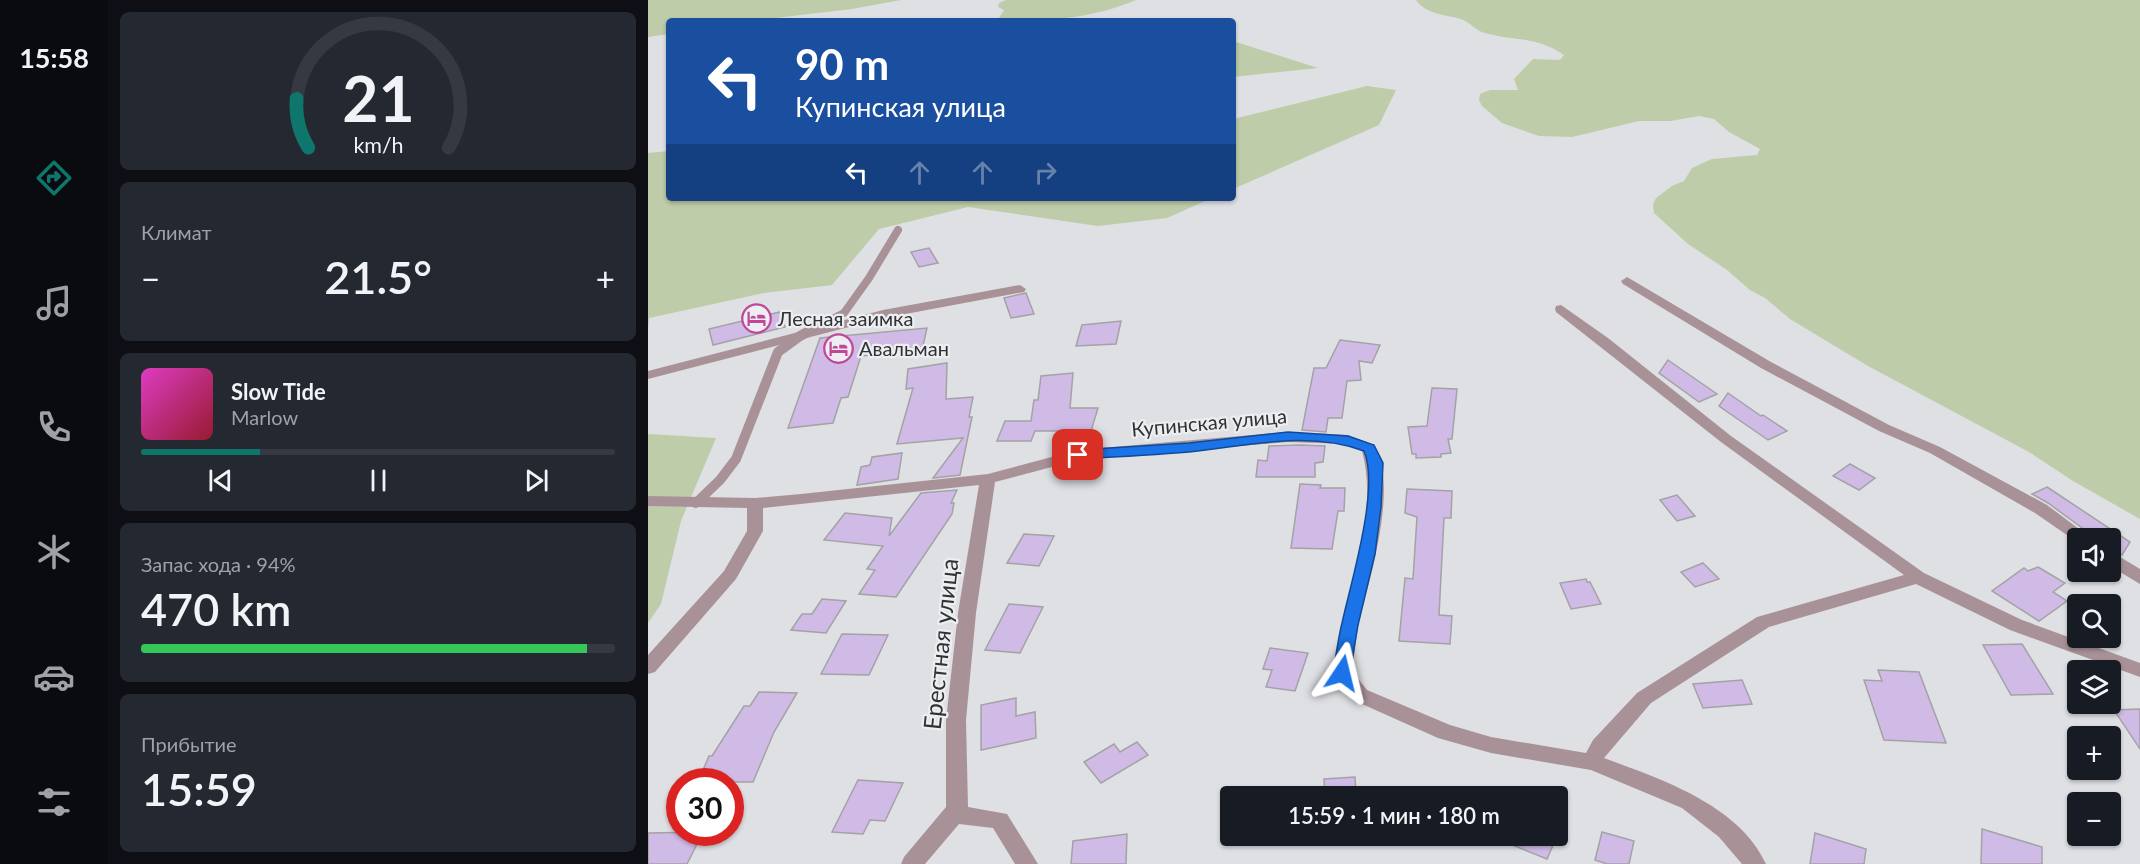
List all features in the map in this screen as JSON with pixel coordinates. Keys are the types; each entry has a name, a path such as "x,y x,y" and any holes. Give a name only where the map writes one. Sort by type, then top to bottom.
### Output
{"street":[{"path":"1627,281 1766,365 1884,428 1935,450 2041,509 2069,528"},
{"path":"648,375 883,314 1020,290"},
{"path":"1562,309 1616,349 1673,399 1857,530 1918,577 2016,625 2140,670"},
{"name":"Купинская улица","path":"648,501 755,503 988,479 1078,455 1189,447 1288,436 1348,440 1369,448 1376,463 1374,507 1367,554 1350,625 1342,673 1360,695 1445,732 1491,745 1592,762 1645,782 1689,802 1727,830 1755,864"},
{"name":"Ерестная улица","path":"954,814 957,810 956,720 967,613 988,479"},
{"path":"648,667 730,574 755,531 755,503"},
{"path":"2121,565 2140,578"},
{"path":"1592,762 1600,746 1644,698 1763,622 1918,577"},
{"path":"912,864 954,814 999,820 1027,864"}],"lane":[{"path":"696,503 720,480 736,459 778,352 800,336 844,313 869,278 898,230"}],"green space":[{"path":"648,0 901,0 852,9 774,18 666,18 666,34 648,37"},
{"path":"1006,0 1136,0 1088,15 1061,18 999,18 1004,10 998,7 999,3"},
{"path":"1416,0 2140,0 2140,519 2073,481 2029,452 1868,366 1790,319 1727,270 1688,244 1654,213 1653,205 1656,198 1672,186 1684,181 1692,168 1712,159 1757,155 1760,149 1729,132 1714,119 1699,116 1671,121 1639,121 1572,137 1539,136 1502,123 1482,106 1479,100 1480,94 1490,90 1518,90 1514,79 1533,59 1560,60 1564,55 1544,44 1482,32 1461,19 1425,9"},
{"path":"1236,42 1318,68 1236,77"},
{"path":"1367,86 1396,90 1379,125 1236,188 1236,118"},
{"path":"666,151 666,201 1205,201 1167,218 1098,226 968,207 879,229 832,285 764,293 649,318 648,329 648,153"},
{"path":"648,434 716,438 681,521 661,604 648,623"}],"building":[{"path":"929,248 938,263 919,267 911,252"},
{"path":"1026,293 1034,314 1011,318 1004,298"},
{"path":"780,312 785,327 713,345 709,329"},
{"path":"1121,321 1116,344 1076,346 1082,325"},
{"path":"927,328 922,350 861,356 848,397 841,398 833,423 788,428 820,338"},
{"path":"1340,340 1380,345 1372,363 1359,361 1361,380 1347,381 1342,418 1328,418 1326,432 1302,430 1314,368 1326,368"},
{"path":"1668,360 1717,394 1699,402 1659,373"},
{"path":"947,363 946,399 973,397 969,417 972,417 960,475 933,478 963,438 897,444 913,388 906,389 908,369"},
{"path":"1073,373 1070,408 1098,408 1091,431 1035,431 1031,441 997,441 1005,421 1031,421 1034,400 1038,400 1041,376"},
{"path":"1432,388 1457,389 1452,439 1448,439 1451,453 1441,454 1441,457 1416,458 1416,454 1412,454 1408,427 1427,426"},
{"path":"1728,393 1787,431 1768,440 1719,406"},
{"path":"1269,446 1325,446 1323,462 1315,463 1315,477 1256,477 1258,460 1267,461"},
{"path":"902,453 898,479 857,485 861,467 870,465 872,457"},
{"path":"1850,464 1875,478 1859,490 1833,476"},
{"path":"1300,484 1321,485 1320,488 1345,488 1344,511 1338,511 1332,549 1291,548"},
{"path":"2047,487 2109,528 2082,528 2032,494"},
{"path":"1407,489 1452,491 1451,518 1444,518 1439,615 1452,616 1450,644 1399,641 1405,578 1413,579 1417,517 1405,513"},
{"path":"957,490 951,503 954,503 952,514 896,597 859,594 875,570 867,569 883,546 824,540 845,513 892,518 889,536 921,493"},
{"path":"1677,495 1695,516 1677,521 1660,500"},
{"path":"1024,534 1054,536 1039,566 1007,563"},
{"path":"2121,536 2130,542 2121,554"},
{"path":"1703,563 1719,579 1695,587 1681,572"},
{"path":"2038,567 2065,583 2053,592 2067,601 2039,621 1992,591 2024,568 2028,571"},
{"path":"1586,579 1590,582 1601,604 1571,609 1560,583"},
{"path":"822,599 846,601 826,633 791,630 802,614 812,614"},
{"path":"1009,604 1043,607 1020,653 985,650"},
{"path":"842,634 888,635 869,675 821,674"},
{"path":"2022,644 2053,694 2011,695 1983,645"},
{"path":"1270,648 1308,653 1295,691 1266,687 1272,670 1263,669"},
{"path":"1878,670 1919,672 1946,743 1884,740 1864,680 1882,681"},
{"path":"1742,680 1752,704 1703,708 1693,684"},
{"path":"759,692 797,693 774,732 753,782 744,782 744,768 704,768 709,756 712,756 744,706 750,706"},
{"path":"1016,698 1016,716 1035,712 1036,738 981,750 981,705"},
{"path":"2140,709 2140,749 2117,714 2121,714 2121,710"},
{"path":"1137,742 1148,755 1101,783 1084,762 1114,744 1120,752"},
{"path":"1355,777 1355,786 1324,786 1324,779"},
{"path":"858,780 903,783 885,821 870,820 863,834 832,832"},
{"path":"1982,829 2042,847 2042,864 1981,864"},
{"path":"1602,832 1634,841 1629,864 1607,864 1595,860"},
{"path":"648,833 666,833 666,846 696,846 687,864 648,864"},
{"path":"1815,833 1866,849 1864,864 1810,864"},
{"path":"1127,834 1126,864 1071,864 1073,841"},
{"path":"1515,846 1553,846 1547,859"}],"place":[{"name":"Лесная заимка","path":"757,318"},
{"name":"Авальман","path":"838,348"}],"route":[{"path":"1078,455 1189,447 1288,436 1348,440 1369,448 1376,463 1374,507 1367,554 1350,625 1342,673"}]}
